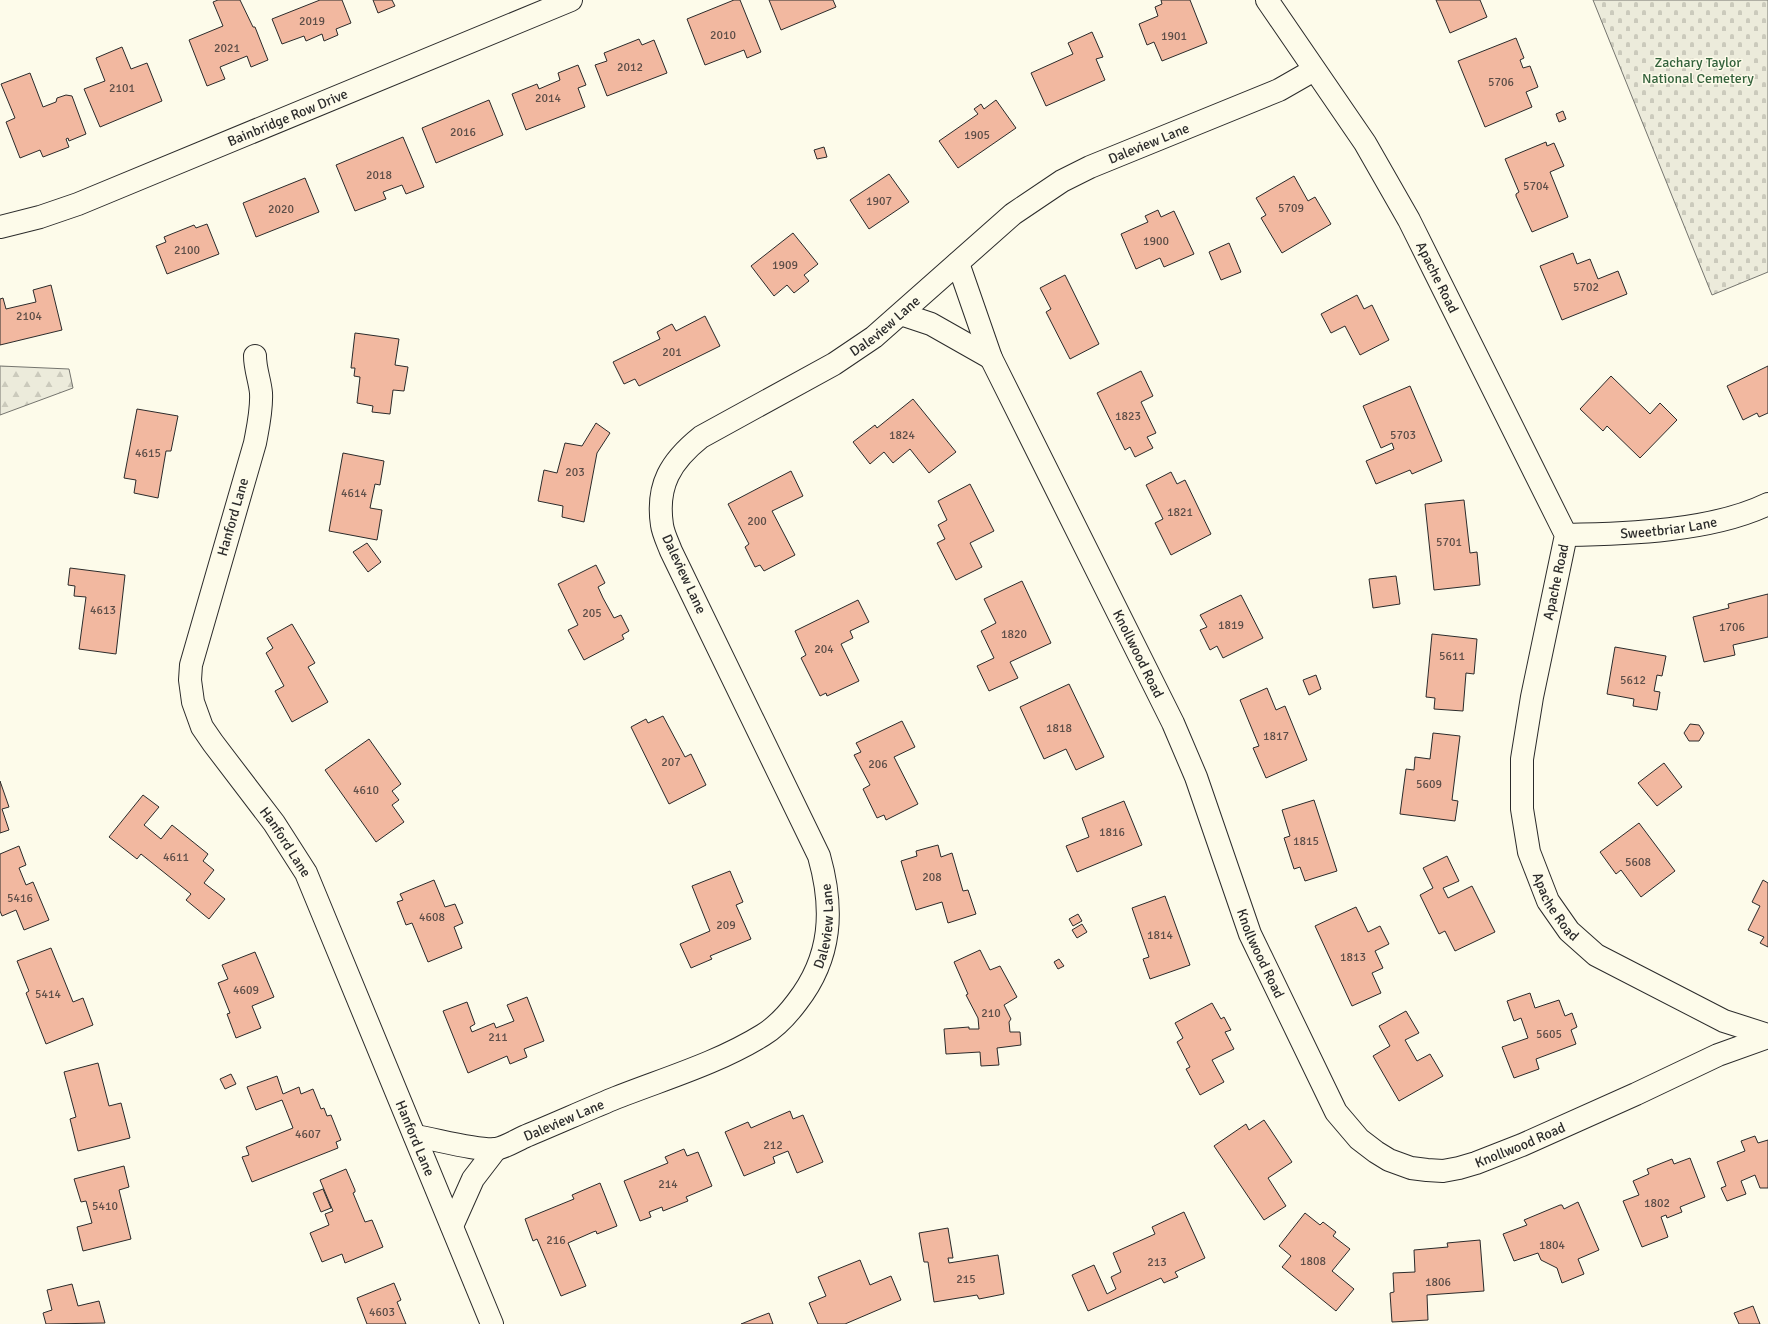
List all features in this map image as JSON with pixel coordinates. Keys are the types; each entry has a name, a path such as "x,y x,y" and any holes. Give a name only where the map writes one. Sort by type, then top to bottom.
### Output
{"street":[{"name":"Bainbridge Row Drive","path":"0,227 40,217 78,204 571,0"},
{"name":"Apache Road","path":"1267,0 1365,143 1410,220 1566,535 1532,697 1522,759 1522,809 1529,852 1533,867 1548,901 1557,917 1582,944 1596,955 1724,1021 1768,1036"},
{"name":"Daleview Lane","path":"415,1136 474,1147 496,1149 614,1099 651,1086 736,1050 764,1035 791,1010 805,992 819,964 826,936 829,911 826,886 819,856 671,551 662,526 661,496 670,468 684,450 700,437 834,364 874,337 1013,214 1062,181 1090,167 1279,90 1314,70"},
{"name":"Knollwood Road","path":"958,263 991,358 1173,723 1196,777 1250,934 1336,1112 1359,1139 1389,1160 1412,1168 1443,1171 1459,1168 1529,1142 1718,1055 1768,1036"},
{"path":"901,314 931,324 991,358"},
{"name":"Hanford Lane","path":"255,356 255,367 261,392 261,408 255,443 191,665 190,680 193,702 200,721 213,743 274,823 306,873 492,1324"},
{"name":"Sweetbriar Lane","path":"1566,535 1606,535 1668,530 1725,519 1768,504"},
{"path":"452,1226 473,1180 496,1149"}],"green space":[{"name":"Zachary Taylor National Cemetery","path":"1593,0 1768,0 1768,272 1712,295"},
{"path":"0,366 69,369 73,388 0,415"}],"building":[{"path":"218,0 240,0 253,27 255,27 268,60 251,67 247,56 220,67 225,79 207,86 189,40 223,26 213,2"},
{"path":"320,0 342,0 351,23 336,29 338,35 324,41 322,34 306,41 304,36 282,44 272,19"},
{"path":"373,0 392,0 395,6 378,13"},
{"path":"734,0 740,0 761,52 747,58 744,50 705,65 687,19"},
{"path":"769,0 833,0 836,7 781,30"},
{"path":"1161,0 1190,0 1207,43 1162,61 1154,42 1147,45 1139,24 1158,16 1155,7 1162,4"},
{"path":"1436,0 1480,0 1487,17 1450,33"},
{"path":"1092,32 1103,57 1096,59 1105,80 1046,106 1031,73 1073,54 1068,43"},
{"path":"1516,38 1524,58 1520,60 1523,68 1530,66 1538,87 1526,92 1532,107 1485,127 1458,61"},
{"path":"639,39 642,45 654,40 667,73 607,96 595,65 607,61 604,53"},
{"path":"122,47 131,69 147,63 162,101 100,127 84,89 105,81 96,58"},
{"path":"578,65 586,85 578,88 585,107 526,130 512,94 537,84 539,89 560,80 558,73"},
{"path":"30,73 43,107 56,102 57,98 66,95 72,96 86,134 69,141 68,138 66,139 69,147 43,157 40,150 20,158 6,122 15,118 1,84"},
{"path":"489,100 503,135 436,163 422,128"},
{"path":"996,100 1016,128 958,168 939,141 978,114 974,109 981,104 984,109"},
{"path":"1563,111 1566,119 1559,122 1556,114"},
{"path":"403,137 424,187 406,194 402,185 383,192 386,199 355,211 336,165"},
{"path":"1546,142 1547,146 1554,143 1564,166 1550,172 1568,217 1532,232 1516,196 1519,192 1505,159"},
{"path":"824,147 827,157 817,159 814,150"},
{"path":"889,174 909,202 869,229 850,200"},
{"path":"1294,176 1308,201 1315,197 1331,224 1282,253 1261,218 1266,215 1256,198"},
{"path":"305,178 319,212 256,237 243,203"},
{"path":"1158,210 1161,217 1174,211 1194,254 1164,267 1160,258 1136,269 1121,234 1148,222 1145,216"},
{"path":"207,224 219,254 167,274 156,246 166,242 164,237 194,225 196,228"},
{"path":"793,233 818,264 804,275 809,281 794,293 787,285 774,296 751,266"},
{"path":"1229,243 1241,272 1221,280 1209,252"},
{"path":"1573,253 1577,264 1590,259 1598,279 1618,271 1627,294 1562,320 1540,266"},
{"path":"1065,275 1099,344 1070,359 1046,312 1051,309 1040,288"},
{"path":"51,285 62,330 0,345 0,299 3,298 6,309 36,302 33,290"},
{"path":"1357,295 1364,309 1372,305 1389,340 1360,355 1345,326 1331,333 1321,314"},
{"path":"705,316 720,346 639,386 635,379 624,384 613,362 660,339 657,332 672,324 676,331"},
{"path":"355,333 399,339 395,365 408,367 404,391 393,390 390,414 372,412 373,406 357,403 360,377 354,376 355,368 351,368"},
{"path":"1768,366 1768,413 1759,417 1757,413 1743,420 1727,386"},
{"path":"1141,371 1153,396 1141,402 1156,433 1147,437 1153,448 1135,457 1130,447 1125,450 1097,393"},
{"path":"1611,376 1650,414 1660,403 1677,420 1640,458 1607,426 1603,431 1580,409"},
{"path":"1410,386 1442,461 1412,474 1410,470 1376,484 1366,461 1394,449 1392,443 1381,448 1363,406"},
{"path":"913,399 956,452 929,473 910,449 893,463 884,452 870,464 853,442 875,425 877,428"},
{"path":"137,409 178,416 171,451 166,451 158,498 134,493 136,480 124,478"},
{"path":"596,423 610,433 597,453 584,522 562,517 563,506 538,501 544,470 557,473 565,443 582,446"},
{"path":"343,453 384,461 380,485 375,484 370,508 382,510 377,540 329,531"},
{"path":"791,471 803,496 772,511 795,555 764,571 760,565 755,567 745,547 749,544 728,504"},
{"path":"1171,472 1177,484 1185,480 1211,534 1171,555 1155,523 1163,519 1146,485"},
{"path":"970,484 994,531 970,543 982,567 956,580 937,543 945,539 938,525 947,520 938,501"},
{"path":"1464,500 1470,553 1477,552 1480,585 1434,590 1425,504"},
{"path":"367,543 381,562 368,572 353,552"},
{"path":"596,565 605,583 598,587 603,598 614,618 621,615 629,631 622,635 624,639 584,660 568,630 578,625 558,584"},
{"path":"70,568 125,575 116,654 79,649 86,597 74,596 75,586 68,585"},
{"path":"1396,576 1400,604 1373,608 1369,579"},
{"path":"1022,581 1051,643 1010,662 1018,678 989,691 977,666 994,658 981,631 996,623 984,599"},
{"path":"1768,594 1768,637 1733,645 1735,655 1704,662 1693,617 1729,608 1728,604"},
{"path":"1241,595 1263,638 1223,658 1217,646 1210,650 1200,630 1207,627 1200,615"},
{"path":"858,600 869,622 850,631 853,638 841,644 859,681 827,696 826,693 820,696 801,658 806,655 795,631"},
{"path":"292,624 315,663 308,667 328,702 292,722 275,691 284,686 266,653 273,648 267,638"},
{"path":"1432,634 1477,639 1474,674 1466,673 1463,711 1434,709 1435,698 1426,697"},
{"path":"1615,647 1666,656 1662,676 1657,675 1654,691 1660,692 1657,710 1633,706 1634,699 1607,694"},
{"path":"1316,675 1321,689 1309,695 1303,680"},
{"path":"1069,684 1104,757 1076,770 1066,749 1044,759 1020,707"},
{"path":"1267,688 1276,710 1285,706 1307,760 1266,778 1253,748 1259,746 1240,700"},
{"path":"663,716 685,757 691,754 706,785 669,804 631,727 646,719 648,723"},
{"path":"902,721 915,747 894,757 918,804 886,820 884,815 877,818 863,789 870,785 854,755 861,752 856,743"},
{"path":"1690,724 1699,725 1704,733 1699,741 1689,741 1684,733"},
{"path":"1433,733 1460,736 1452,800 1458,801 1455,821 1400,814 1406,769 1414,770 1415,757 1430,759"},
{"path":"369,739 401,784 392,791 399,800 392,805 404,822 376,842 325,770"},
{"path":"1664,763 1682,787 1657,806 1638,783"},
{"path":"0,781 9,807 2,809 9,830 0,833"},
{"path":"143,795 159,807 144,825 161,839 172,825 208,854 203,861 214,870 204,883 225,899 209,919 186,900 191,894 141,854 137,859 109,837"},
{"path":"1314,800 1337,871 1305,881 1300,867 1294,869 1284,838 1290,836 1282,810"},
{"path":"1124,801 1142,845 1077,872 1066,846 1089,837 1082,818"},
{"path":"1639,823 1675,871 1641,897 1621,870 1616,874 1600,852"},
{"path":"938,845 941,857 952,853 963,891 968,890 976,914 948,923 942,902 916,910 901,861 917,856 916,851"},
{"path":"19,846 26,865 19,868 26,885 33,882 49,920 24,930 16,910 2,916 0,911 0,854"},
{"path":"1447,856 1459,881 1443,888 1448,898 1472,886 1495,932 1455,951 1445,931 1439,934 1420,895 1433,888 1423,868"},
{"path":"730,871 743,902 736,905 751,939 710,956 712,959 691,968 680,944 710,931 692,886"},
{"path":"434,880 445,907 455,904 463,923 454,927 462,948 428,962 412,923 406,925 397,902 403,900 400,894"},
{"path":"1763,880 1768,883 1768,947 1760,943 1764,937 1748,930 1760,906 1752,902"},
{"path":"1165,896 1190,965 1150,979 1143,959 1149,957 1132,908"},
{"path":"1356,907 1368,932 1380,926 1389,944 1375,951 1383,968 1372,973 1381,993 1352,1006 1315,926"},
{"path":"1078,914 1082,921 1073,926 1069,919"},
{"path":"1082,924 1087,932 1077,938 1072,930"},
{"path":"51,948 73,1002 83,998 93,1025 46,1044 26,993 29,991 17,961"},
{"path":"980,950 990,970 1000,966 1017,997 1004,1005 1011,1019 1009,1022 1010,1032 1020,1032 1021,1045 997,1048 999,1065 981,1066 980,1052 946,1054 944,1029 969,1027 969,1029 979,1029 978,1018 966,995 968,994 954,962"},
{"path":"255,952 274,997 252,1006 261,1028 236,1038 227,1014 230,1013 218,983 228,979 222,965"},
{"path":"1059,959 1064,966 1058,969 1054,962"},
{"path":"1530,993 1535,1008 1559,1000 1565,1016 1572,1013 1577,1027 1571,1030 1576,1044 1536,1059 1539,1069 1514,1078 1502,1047 1528,1038 1521,1018 1514,1021 1507,1001"},
{"path":"527,997 544,1041 524,1049 527,1057 510,1064 507,1056 468,1073 443,1011 467,1002 475,1024 470,1027 472,1032 494,1023 496,1028 514,1021 507,1005"},
{"path":"1212,1003 1221,1019 1224,1017 1231,1030 1225,1032 1234,1049 1212,1060 1224,1082 1200,1095 1186,1069 1190,1067 1177,1042 1183,1038 1175,1023"},
{"path":"1406,1011 1419,1033 1405,1040 1417,1061 1430,1054 1443,1076 1399,1101 1373,1056 1390,1046 1379,1026"},
{"path":"98,1063 109,1106 121,1103 130,1138 78,1151 70,1119 76,1117 64,1072"},
{"path":"231,1074 236,1084 225,1089 220,1079"},
{"path":"277,1076 283,1094 299,1087 301,1094 313,1089 321,1109 324,1108 327,1116 331,1115 341,1140 336,1142 338,1148 252,1182 242,1157 249,1155 246,1147 293,1128 282,1100 256,1110 247,1087"},
{"path":"790,1111 793,1119 803,1115 823,1162 797,1173 788,1151 773,1157 775,1163 744,1176 725,1132 748,1122 751,1128"},
{"path":"1264,1120 1292,1162 1268,1178 1286,1206 1264,1220 1214,1146 1246,1124 1249,1130"},
{"path":"1755,1136 1758,1143 1768,1140 1768,1188 1760,1188 1755,1175 1741,1181 1746,1194 1727,1201 1721,1188 1726,1186 1717,1162 1745,1151 1741,1141"},
{"path":"684,1149 687,1156 698,1152 712,1186 686,1197 688,1201 663,1211 662,1207 649,1212 651,1217 640,1221 624,1181 668,1163 665,1157"},
{"path":"1690,1158 1705,1197 1680,1207 1682,1212 1667,1218 1666,1215 1661,1217 1668,1237 1642,1247 1623,1201 1639,1195 1633,1181 1649,1174 1647,1169 1672,1159 1674,1164"},
{"path":"124,1166 129,1187 119,1190 131,1239 83,1251 77,1227 92,1223 86,1201 81,1202 74,1179"},
{"path":"346,1169 355,1190 353,1193 365,1222 372,1220 383,1247 345,1263 342,1254 322,1262 310,1233 329,1225 325,1214 333,1211 320,1180"},
{"path":"600,1183 617,1226 597,1234 596,1231 593,1232 568,1243 586,1286 561,1296 537,1239 533,1241 525,1219 574,1199 572,1195"},
{"path":"323,1189 331,1208 321,1212 313,1193"},
{"path":"1578,1202 1599,1250 1578,1259 1584,1274 1562,1283 1557,1268 1541,1260 1538,1253 1514,1261 1503,1234 1527,1225 1524,1220 1560,1205 1562,1205 1564,1209"},
{"path":"1184,1212 1205,1258 1175,1272 1178,1277 1164,1283 1161,1278 1088,1311 1072,1275 1094,1265 1107,1294 1116,1289 1111,1277 1121,1272 1113,1253 1155,1234 1152,1227"},
{"path":"1305,1213 1320,1225 1323,1222 1336,1232 1333,1236 1350,1249 1332,1271 1354,1289 1336,1311 1282,1267 1291,1256 1279,1246"},
{"path":"948,1228 953,1258 948,1258 949,1263 998,1255 1004,1294 979,1299 977,1295 934,1302 928,1262 924,1262 919,1233"},
{"path":"1480,1240 1484,1291 1427,1295 1428,1320 1392,1322 1390,1293 1394,1292 1393,1273 1415,1272 1414,1250 1448,1247 1447,1243"},
{"path":"860,1260 870,1285 891,1276 901,1300 845,1324 818,1324 809,1303 826,1296 818,1277"},
{"path":"394,1283 401,1300 397,1302 406,1324 367,1324 357,1298"},
{"path":"72,1284 78,1306 99,1301 105,1323 46,1324 43,1313 52,1310 47,1290"},
{"path":"1753,1306 1760,1324 1739,1324 1734,1313"},
{"path":"769,1313 773,1324 741,1324 756,1318"}]}
